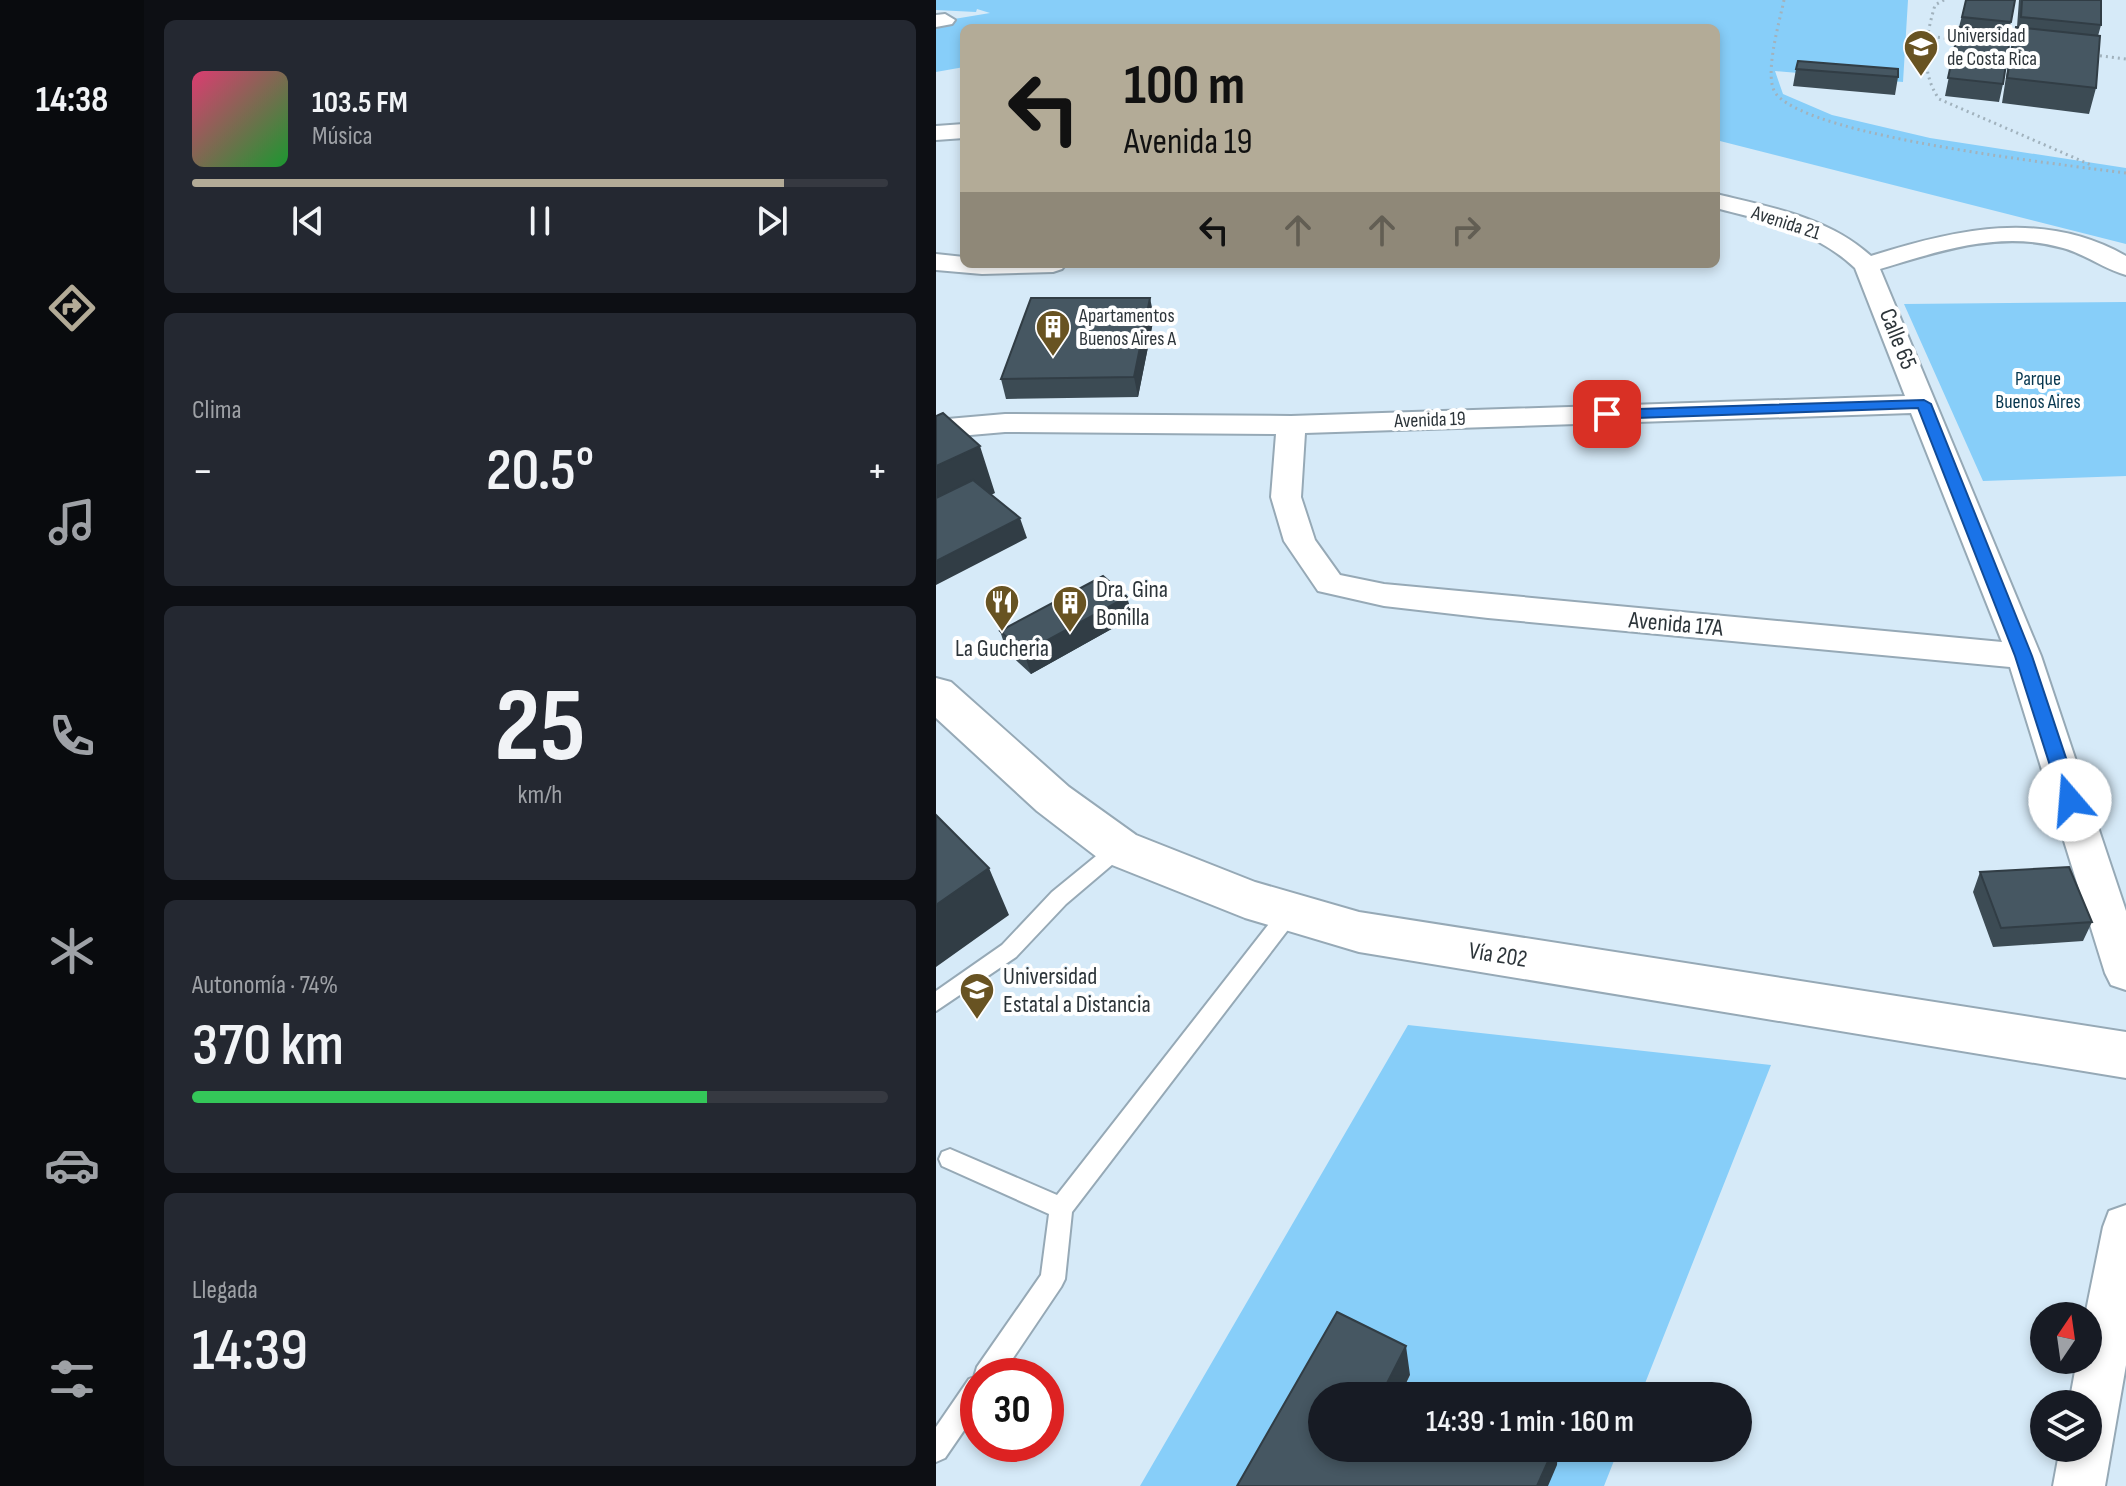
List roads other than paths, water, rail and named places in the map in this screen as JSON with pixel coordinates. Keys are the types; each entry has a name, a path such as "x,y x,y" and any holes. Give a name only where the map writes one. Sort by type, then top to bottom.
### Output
{"main road":[{"name":"Vía 202","path":"936,693 1053,799 1119,848 1245,899 1359,932 2126,1055"}],"street":[{"path":"936,133 960,131"},
{"name":"Avenida 21","path":"1720,202 1812,227 1860,258"},
{"path":"1860,258 1972,236 2004,234 2073,243 2104,253 2126,267"},
{"name":"Calle 65","path":"1860,258 1924,404 2024,656 2126,973"},
{"path":"936,262 960,264"},
{"name":"Avenida 19","path":"936,429 1005,423 1291,425 1924,404"},
{"name":"Avenida 17A","path":"1291,425 1286,497 1300,541 1329,583 1384,595 1488,607 2024,656"},
{"path":"2097,1390 2126,1227"},
{"path":"2079,1486 2083,1462"}],"lane":[{"path":"936,1002 1009,951 1059,898 1119,848"},
{"path":"998,1358 1053,1279 1061,1208 1290,912"},
{"path":"950,1159 1061,1208"},
{"path":"936,1449 960,1414"}],"place":[{"name":"Universidad de Costa Rica","path":"1921,78"},
{"name":"Apartamentos Buenos Aires A","path":"1053,358"},
{"name":"La Gucheria","path":"1002,633"},
{"name":"Dra. Gina Bonilla","path":"1070,634"},
{"name":"Universidad Estatal a Distancia","path":"977,1021"}],"park label":[{"name":"Parque Buenos Aires","path":"2038,390"}]}
